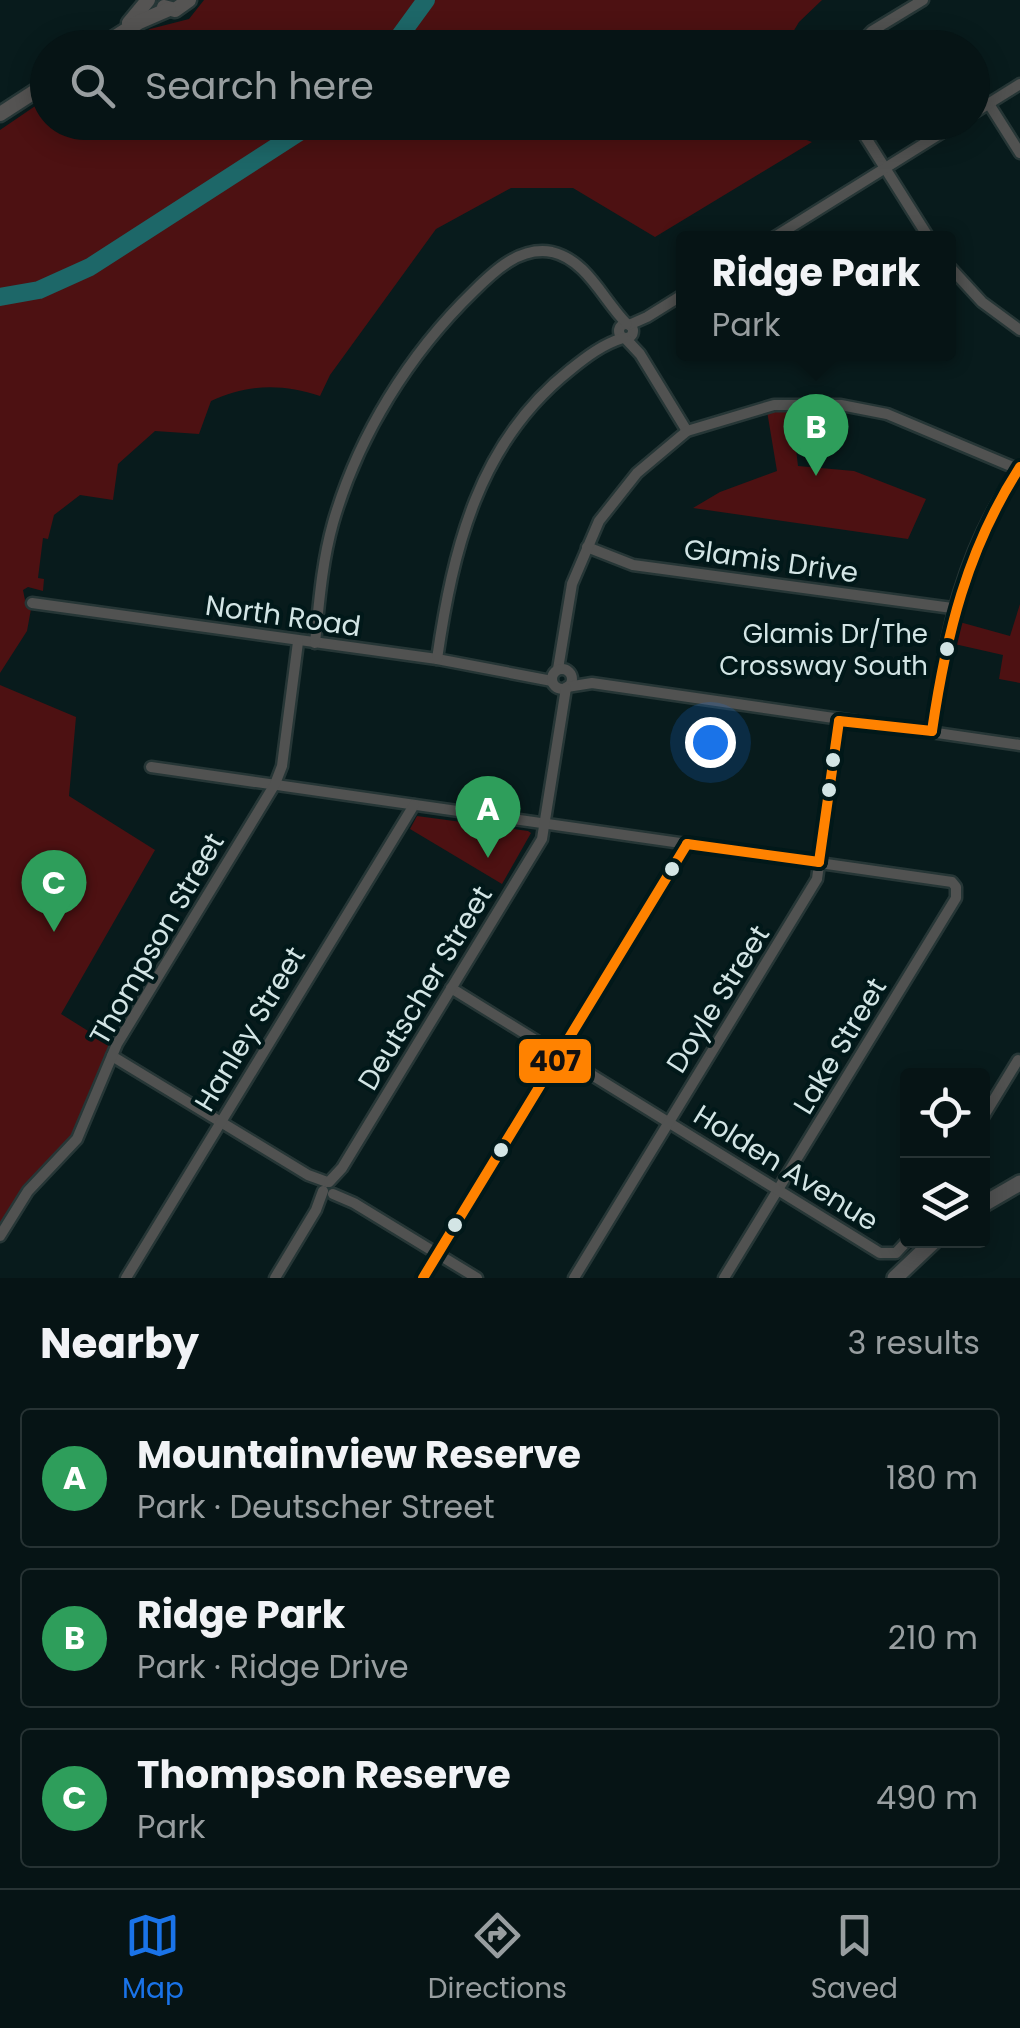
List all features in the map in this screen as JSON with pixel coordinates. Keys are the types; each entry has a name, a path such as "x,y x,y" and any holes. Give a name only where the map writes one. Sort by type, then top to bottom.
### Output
{"main road":[{"path":"990,1201 1020,1183"},
{"path":"895,1278 927,1248"}],"street":[{"path":"122,30 148,0"},
{"path":"124,30 163,4 182,8 189,0"},
{"path":"874,30 922,0"},
{"path":"990,103 1020,84"},
{"path":"0,114 30,95"},
{"path":"990,107 1020,154"},
{"path":"867,140 924,231"},
{"path":"785,231 932,140"},
{"path":"315,643 334,523 349,477 380,412 419,350 440,325 510,260 538,251 572,260 589,275 688,431 753,409 825,403 887,414 1019,469 983,530 952,608 932,731"},
{"path":"956,274 982,302 1020,330"},
{"path":"437,659 456,549 499,453 539,397 603,346 676,299"},
{"name":"Deutscher Street","path":"275,1278 542,838 561,711 562,648 572,584 599,521 620,492 688,431"},
{"name":"Glamis Drive","path":"587,547 633,564 952,608"},
{"name":"North Road","path":"32,602 1020,745"},
{"name":"Thompson Street","path":"0,1236 28,1191 78,1140 112,1056 274,784 282,766 298,642"},
{"name":"Doyle Street","path":"574,1278 817,879 838,721"},
{"path":"151,766 818,862"},
{"name":"Hanley Street","path":"126,1278 414,805"},
{"path":"424,1278 688,844"},
{"name":"Lake Street","path":"724,1278 956,898 956,887 947,880 818,862"},
{"name":"Holden Avenue","path":"450,988 880,1253 896,1253 901,1248"},
{"path":"112,1056 477,1278"},
{"path":"990,1105 1018,1060"}],"shaded area":[{"path":"204,0 822,0 794,30 148,30 189,19"},
{"path":"30,110 30,140 812,142 655,237 573,188 511,188 436,229 330,375 320,396 265,387 211,401 199,434 155,431 118,464 113,500 80,495 54,515 48,539 43,538 38,578 44,579 43,591 28,587 23,590 26,605 31,609 27,631 0,673 0,130"},
{"path":"791,407 798,466 854,471 926,499 908,539 693,508 720,492 777,471 767,411"},
{"path":"1020,604 1020,683 999,679 1003,655 950,643 956,621 1010,636"},
{"path":"0,685 76,717 69,796 155,850 61,1014 109,1044 76,1134 24,1186 0,1224"},
{"path":"417,816 531,833 502,884 410,829"}],"waterway":[{"path":"404,30 426,0"},
{"path":"0,297 39,290 90,267 287,140"}],"transit line":[{"name":"407","path":"932,731 961,594 986,529 1020,467"},
{"name":"407","path":"839,721 932,731"},
{"name":"407","path":"819,862 839,721"},
{"name":"407","path":"687,844 819,862"},
{"name":"407","path":"423,1278 687,844"}],"place":[{"name":"Ridge Park","path":"816,476"},
{"name":"Glamis Dr/The Crossway South","path":"947,649"},
{"name":"Mountainview Reserve","path":"488,858"},
{"name":"Thompson Reserve","path":"54,932"}]}
